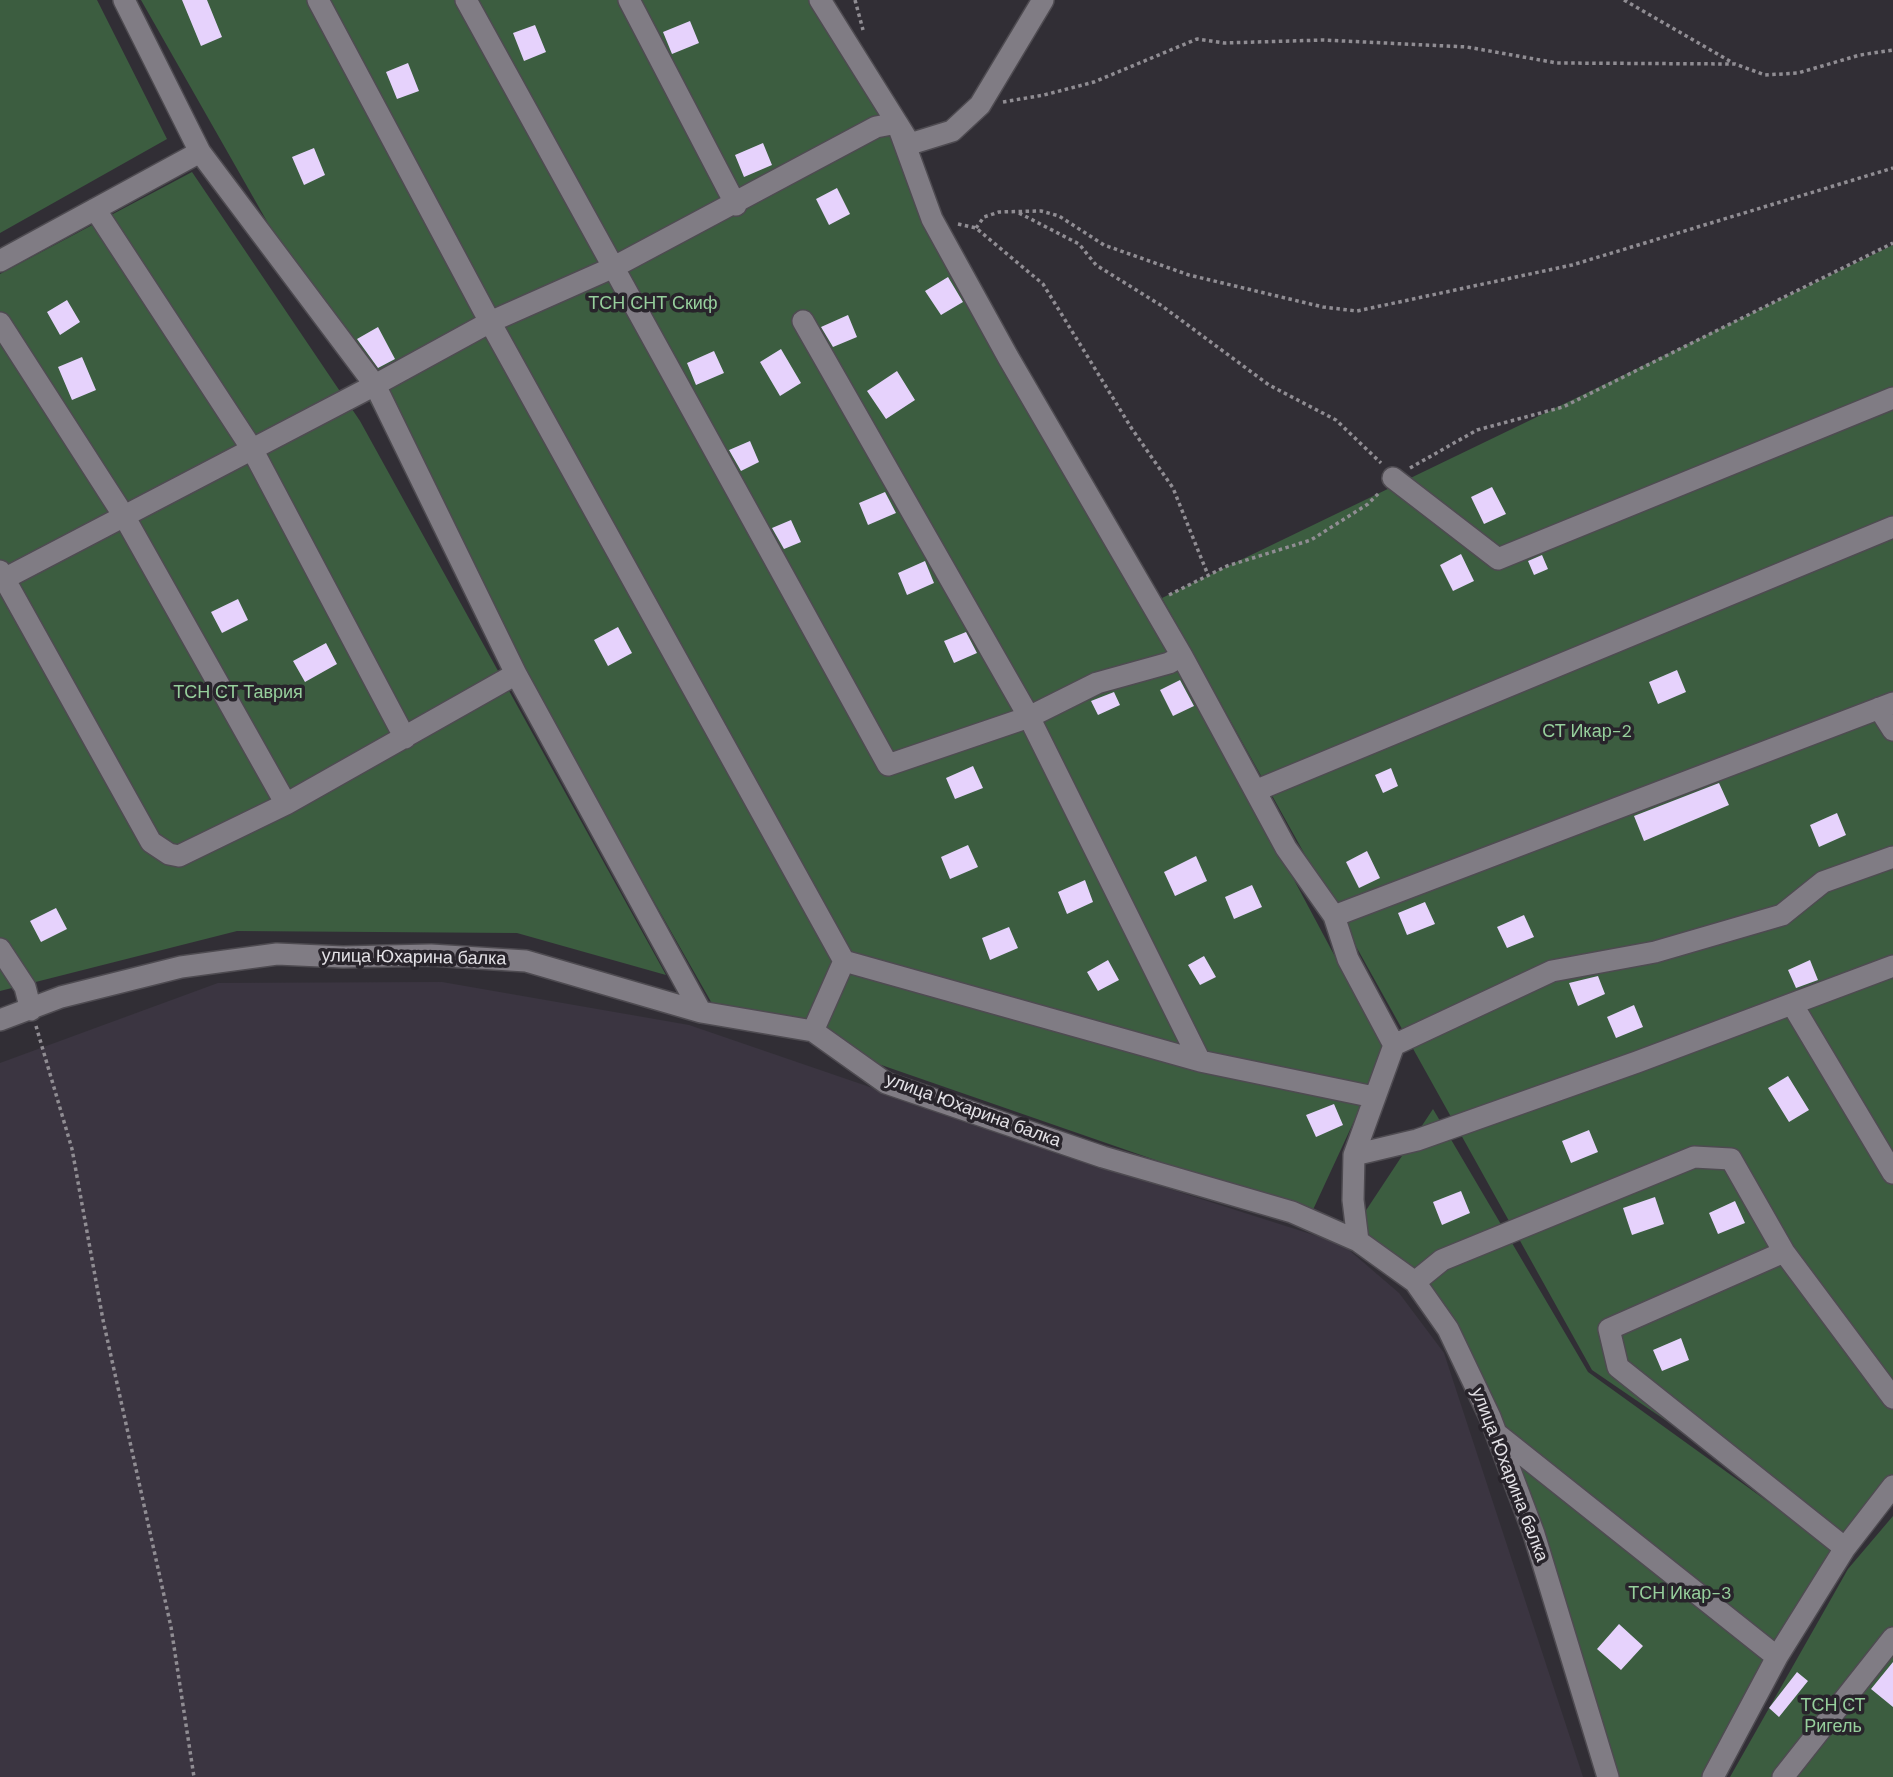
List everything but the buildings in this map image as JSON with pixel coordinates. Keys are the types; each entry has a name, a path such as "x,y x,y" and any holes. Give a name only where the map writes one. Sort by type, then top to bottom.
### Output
{"street":[{"path":"124,0 200,152 375,385 516,674 701,1012"},
{"path":"318,0 490,322 844,961 1200,1061 1374,1097"},
{"path":"466,0 888,765 1029,717 1097,683 1169,663 1182,656"},
{"path":"629,0 736,205"},
{"path":"820,0 910,144 952,131 980,106 1043,0"},
{"path":"516,674 286,804 179,856 159,849 151,842 1,577 124,516 490,322 614,267 736,205 876,127 897,123"},
{"path":"897,123 932,219 1014,368 1182,656 1286,848 1334,916 1348,959 1394,1045"},
{"path":"0,261 200,152"},
{"path":"95,209 252,449 405,738"},
{"path":"803,321 1029,717 1200,1061"},
{"path":"0,323 124,516 286,804"},
{"path":"1393,478 1498,559 1893,398"},
{"path":"1255,791 1893,527"},
{"path":"1334,916 1886,705 1893,730"},
{"path":"1358,1241 1353,1199 1354,1155 1394,1045 1552,971 1655,952 1782,915 1823,882 1893,857"},
{"path":"0,949 24,987 32,1010"},
{"name":"улица Юхарина балка","path":"0,1020 61,997 181,967 277,954 343,957 431,956 526,961 701,1012 813,1031 886,1083 1103,1157 1292,1212 1358,1241 1415,1282 1448,1329 1497,1434 1534,1534 1608,1777"},
{"path":"813,1031 844,961"},
{"path":"1354,1155 1417,1140 1893,967"},
{"path":"24,987 61,997"},
{"path":"1791,1004 1893,1173"},
{"path":"1415,1282 1442,1260 1694,1157 1731,1159 1784,1252 1893,1398"},
{"path":"1784,1252 1609,1329 1618,1367 1845,1548"},
{"path":"1497,1434 1777,1657"},
{"path":"1713,1777 1777,1657 1845,1548 1893,1486"},
{"path":"1783,1777 1893,1638"}],"path":[{"path":"1624,0 1735,64 1765,75 1798,73 1860,55 1893,50"},
{"path":"980,106 1044,95 1094,82 1198,40 1224,43 1323,40 1467,47 1557,63 1735,64"},
{"path":"976,228 984,217 1041,211 1059,216 1104,245 1189,275 1323,307 1357,311 1572,265 1893,168"},
{"path":"1017,212 1079,244 1096,265 1162,306 1269,385 1336,420 1373,452 1393,478"},
{"path":"932,219 976,228 1043,284 1132,429 1173,488 1208,575"},
{"path":"1152,605 1227,566 1311,540 1368,504 1393,478 1476,430 1563,407 1893,243"},
{"path":"32,1010 72,1149 103,1320 171,1627 194,1777"}],"shaded area":[{"path":"442,982 689,1025 1132,1177 1342,1244 1399,1293 1444,1353 1583,1777 0,1777 0,1063 218,983"}],"green space":[{"path":"0,0 97,0 167,139 0,233"},
{"name":"ТСН СНТ Скиф","path":"141,0 824,0 1386,1052 1311,1214 714,1007"},
{"name":"ТСН СТ Таврия","path":"192,172 360,421 666,975 517,933 237,931 0,991 0,274"},
{"name":"СТ Икар-2","path":"1893,245 1893,1497 1851,1547 1592,1370 1162,598"},
{"name":"ТСН Икар-3","path":"1433,1109 1588,1372 1846,1558 1721,1777 1616,1777 1458,1363 1411,1288 1357,1224"},
{"name":"ТСН СТ Ригель","path":"1893,1516 1893,1777 1730,1777 1848,1569"}]}
